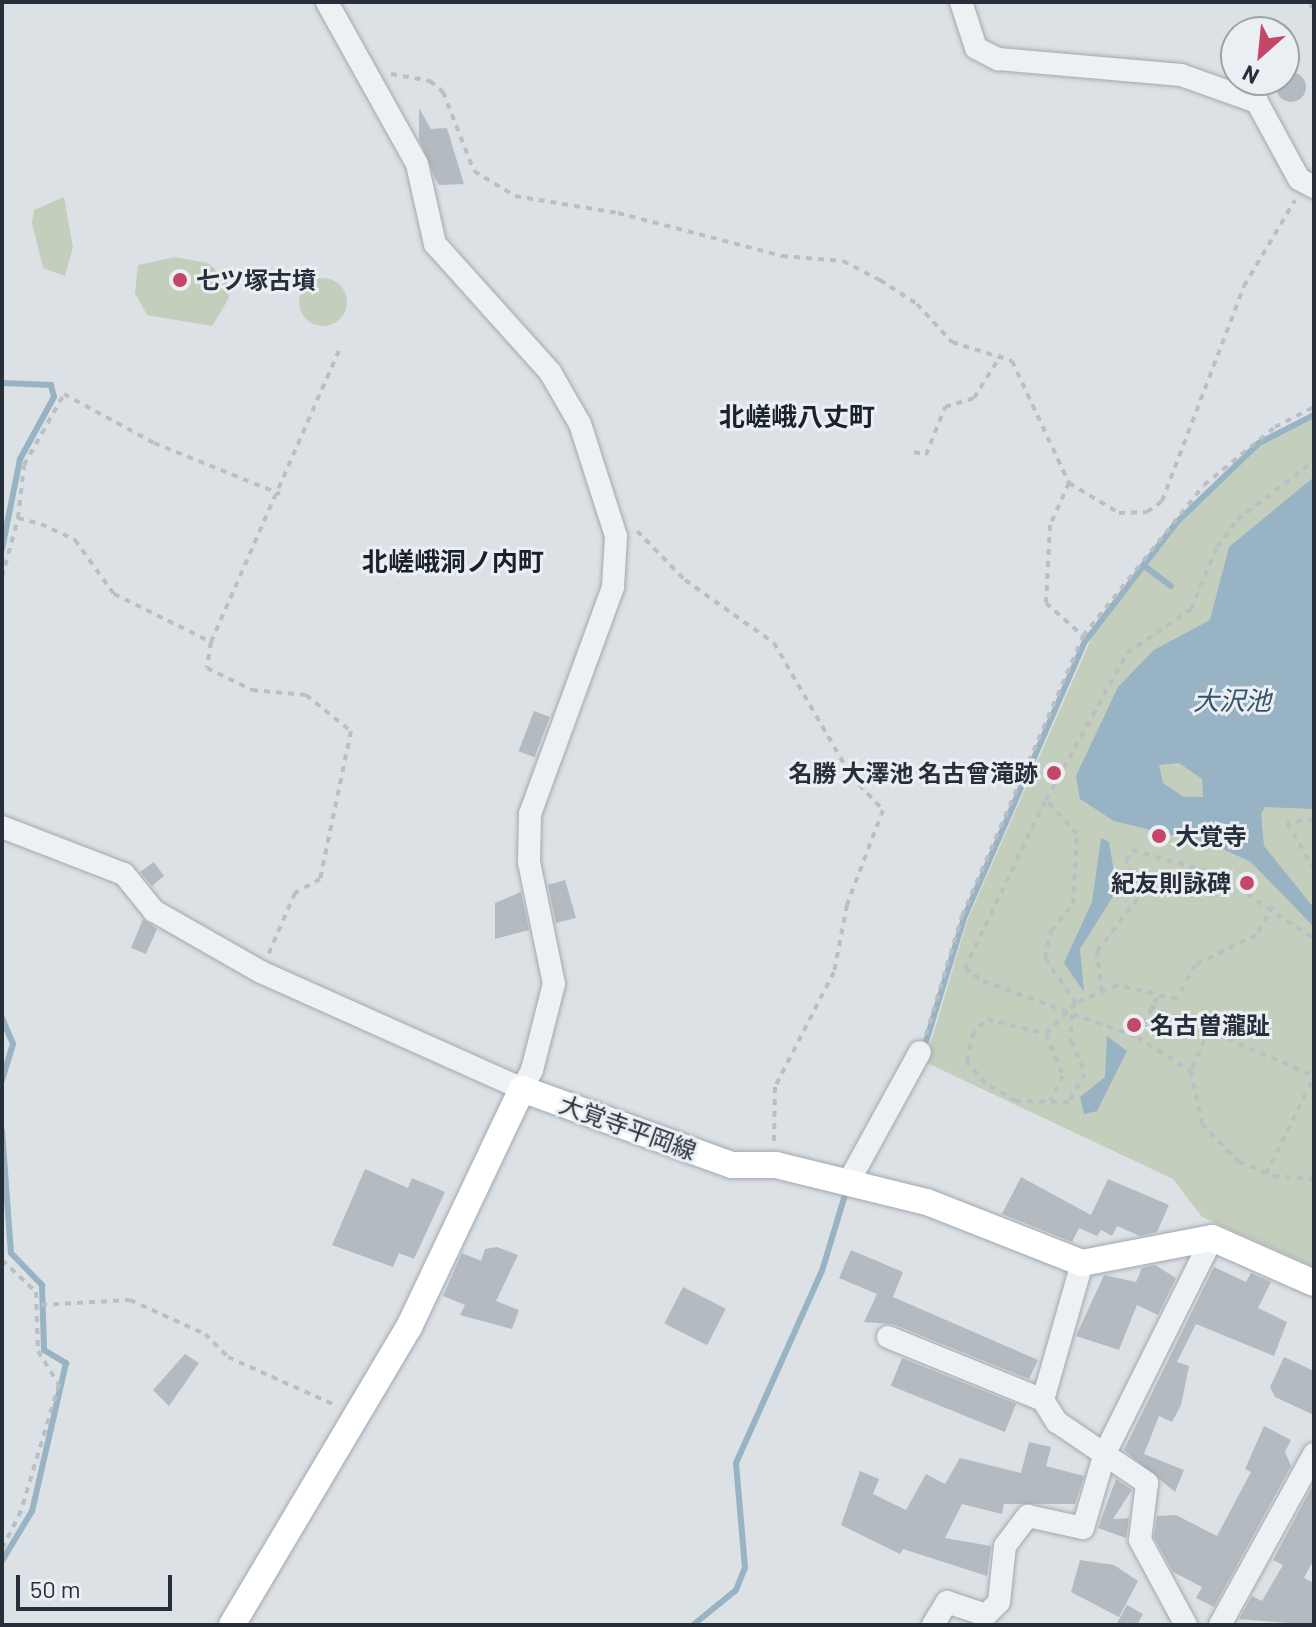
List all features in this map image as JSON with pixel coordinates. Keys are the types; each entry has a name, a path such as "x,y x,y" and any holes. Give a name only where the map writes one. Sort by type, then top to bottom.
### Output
{"main road":[{"name":"大覚寺平岡線","path":"522,1089 732,1165 776,1165 927,1202 1082,1263"},
{"path":"232,1625 409,1327 522,1089"},
{"path":"1082,1263 1212,1238 1314,1283"}],"street":[{"path":"2,827 124,874 154,911 261,972 522,1089 547,1027 554,984 529,862 530,814 613,587 616,536 599,466 550,372 435,244 417,164 369,71 327,2"},
{"path":"961,2 976,48 998,59 1181,75 1257,102 1312,186"},
{"path":"849,1181 920,1052"},
{"path":"933,1625 947,1602 986,1615 999,1602 1005,1546 1028,1516 1083,1528 1105,1453 1212,1238"},
{"path":"1043,1400 1082,1263"},
{"path":"888,1337 1043,1400 1057,1422 1147,1483 1140,1540 1186,1625"},
{"path":"1220,1625 1314,1454"}],"path":[{"path":"1310,2 1314,13"},
{"path":"369,71 430,81 458,116 474,171 515,196 618,213 782,256 843,261 917,304 952,342 1012,361 1069,483 1119,513 1147,512 1162,501 1244,286 1289,206 1312,186"},
{"path":"1314,86 1314,114"},
{"path":"261,972 295,893 320,879 351,731 306,695 252,690 207,668 211,642 280,494 341,346"},
{"path":"914,452 926,455 945,407 974,398 1001,355"},
{"path":"2,577 18,518 24,465 64,394 154,443 280,494"},
{"path":"920,1052 962,916 1083,636 1204,485 1275,427 1314,407"},
{"path":"1191,1071 1137,1037 983,981 964,962 1046,800 1127,653 1191,609 1210,560 1237,520 1314,461"},
{"path":"1069,483 1050,525 1046,603 1083,636"},
{"path":"18,518 75,540 100,583 211,642"},
{"path":"633,526 685,580 774,643 851,776 883,810 847,905 834,972 775,1087 776,1165"},
{"path":"1046,800 1074,825 1079,848 1073,904 1051,931 1045,958 1076,1003"},
{"path":"1314,819 1287,823 1314,869"},
{"path":"1102,992 1097,951 1139,897 1126,860 1132,850 1207,870 1273,906 1314,939"},
{"path":"1046,1034 987,1019 972,1036 967,1062 1016,1101 1069,1102 1085,1073 1071,1041 1072,1014 1076,1003 1132,984 1157,998 1177,999 1195,965 1256,935 1273,906"},
{"path":"1137,1037 1150,1006 1157,998"},
{"path":"1150,1006 1314,1076 1266,1174"},
{"path":"1046,1034 1072,1014"},
{"path":"1209,1029 1191,1071 1202,1124 1239,1162 1266,1174 1314,1179"},
{"path":"1046,1034 1063,1076 1051,1100"},
{"path":"2,1037 2,1064"},
{"path":"2,1260 41,1305 38,1351 59,1384 21,1511 2,1549"},
{"path":"41,1305 130,1300 205,1334 228,1357 357,1415"}],"green space":[{"path":"64,197 73,247 65,276 43,268 32,223 34,210"},
{"path":"175,257 208,263 226,279 229,298 212,326 147,315 135,293 138,265"},
{"path":"323,278 340,285 347,302 340,319 323,326 306,319 299,302 306,285"},
{"name":"大覚寺","path":"1314,418 1314,1267 1202,1217 1173,1179 925,1062 967,921 1091,639 1167,536 1261,444"}],"water":[{"name":"大沢池","path":"1314,477 1314,809 1265,807 1261,814 1264,846 1314,908 1314,927 1251,862 1216,846 1114,821 1080,799 1076,776 1118,687 1154,650 1210,620 1229,547","holes":["1179,763 1202,779 1203,797 1184,797 1163,783 1159,765"]},
{"path":"1101,838 1109,842 1117,890 1080,949 1084,992 1064,963 1092,902"},
{"path":"1107,1036 1127,1051 1097,1111 1084,1114 1080,1097 1105,1077"}],"building":[{"path":"1300,76 1305,81 1305,93 1297,101 1285,101 1280,96 1300,96"},
{"path":"419,108 431,129 447,128 464,184 439,185 419,139"},
{"path":"534,711 550,717 534,757 519,751"},
{"path":"154,862 164,876 152,886 140,872"},
{"path":"565,880 576,918 556,923 548,885"},
{"path":"521,892 529,930 495,939 495,903"},
{"path":"143,919 157,929 146,954 131,948"},
{"path":"365,1169 408,1188 412,1178 445,1192 414,1259 399,1253 393,1267 332,1245"},
{"path":"1021,1177 1091,1215 1108,1179 1169,1205 1157,1232 1140,1236 1117,1226 1112,1236 1101,1230 1097,1236 1079,1228 1072,1242 1002,1214"},
{"path":"497,1247 518,1255 496,1301 519,1310 512,1329 460,1315 465,1305 443,1296 462,1253 481,1261 485,1249"},
{"path":"851,1250 903,1272 893,1297 1038,1360 1029,1379 893,1324 864,1322 877,1294 839,1278"},
{"path":"1155,1265 1176,1278 1158,1315 1137,1305 1119,1350 1076,1336 1104,1275 1136,1282 1142,1268"},
{"path":"1214,1267 1246,1282 1251,1273 1271,1282 1258,1308 1287,1322 1274,1356 1196,1324 1177,1362 1189,1366 1181,1405 1172,1422 1159,1416 1144,1454 1184,1470 1175,1492 1124,1450"},
{"path":"683,1287 726,1309 707,1345 664,1324"},
{"path":"185,1354 199,1363 169,1406 153,1390"},
{"path":"1284,1357 1314,1371 1314,1415 1275,1397 1270,1387"},
{"path":"902,1358 1016,1404 1005,1432 891,1386"},
{"path":"1264,1426 1291,1440 1285,1452 1291,1466 1214,1607 1196,1598 1202,1587 1173,1572 1154,1537 1157,1516 1176,1515 1217,1536 1251,1472 1245,1469"},
{"path":"1029,1442 1051,1447 1046,1466 1084,1476 1075,1504 1004,1504 1002,1514 962,1504 945,1538 991,1546 987,1576 903,1549 900,1554 841,1525 860,1471 879,1479 873,1494 906,1510 926,1474 945,1484 960,1458 1021,1473"},
{"path":"1116,1479 1132,1490 1113,1519 1129,1518 1126,1538 1098,1528"},
{"path":"1314,1483 1314,1559 1304,1578 1314,1583 1314,1625 1239,1619 1252,1596 1262,1601 1283,1565 1273,1560"},
{"path":"1080,1560 1114,1565 1138,1581 1119,1617 1071,1592"},
{"path":"1127,1605 1143,1614 1137,1625 1116,1625"}],"waterway":[{"path":"2,383 51,385 54,397 20,459 2,549"},
{"path":"924,1048 964,918 1084,643 1177,522 1259,443 1314,415"},
{"path":"1143,565 1171,586"},
{"path":"2,1018 13,1044 2,1081"},
{"path":"2,1131 11,1253 42,1285 44,1350 66,1363 32,1511 2,1561"},
{"path":"693,1625 736,1590 745,1568 736,1463 822,1271 847,1188"}],"place":[{"name":"七ツ塚古墳","path":"180,280"},
{"name":"名勝 大澤池 名古曾滝跡","path":"1054,773"},
{"name":"大覚寺","path":"1159,836"},
{"name":"紀友則詠碑","path":"1247,883"},
{"name":"名古曽瀧趾","path":"1134,1025"}],"district":[{"name":"北嵯峨八丈町","path":"797,416"},
{"name":"北嵯峨洞ノ内町","path":"453,561"}]}
